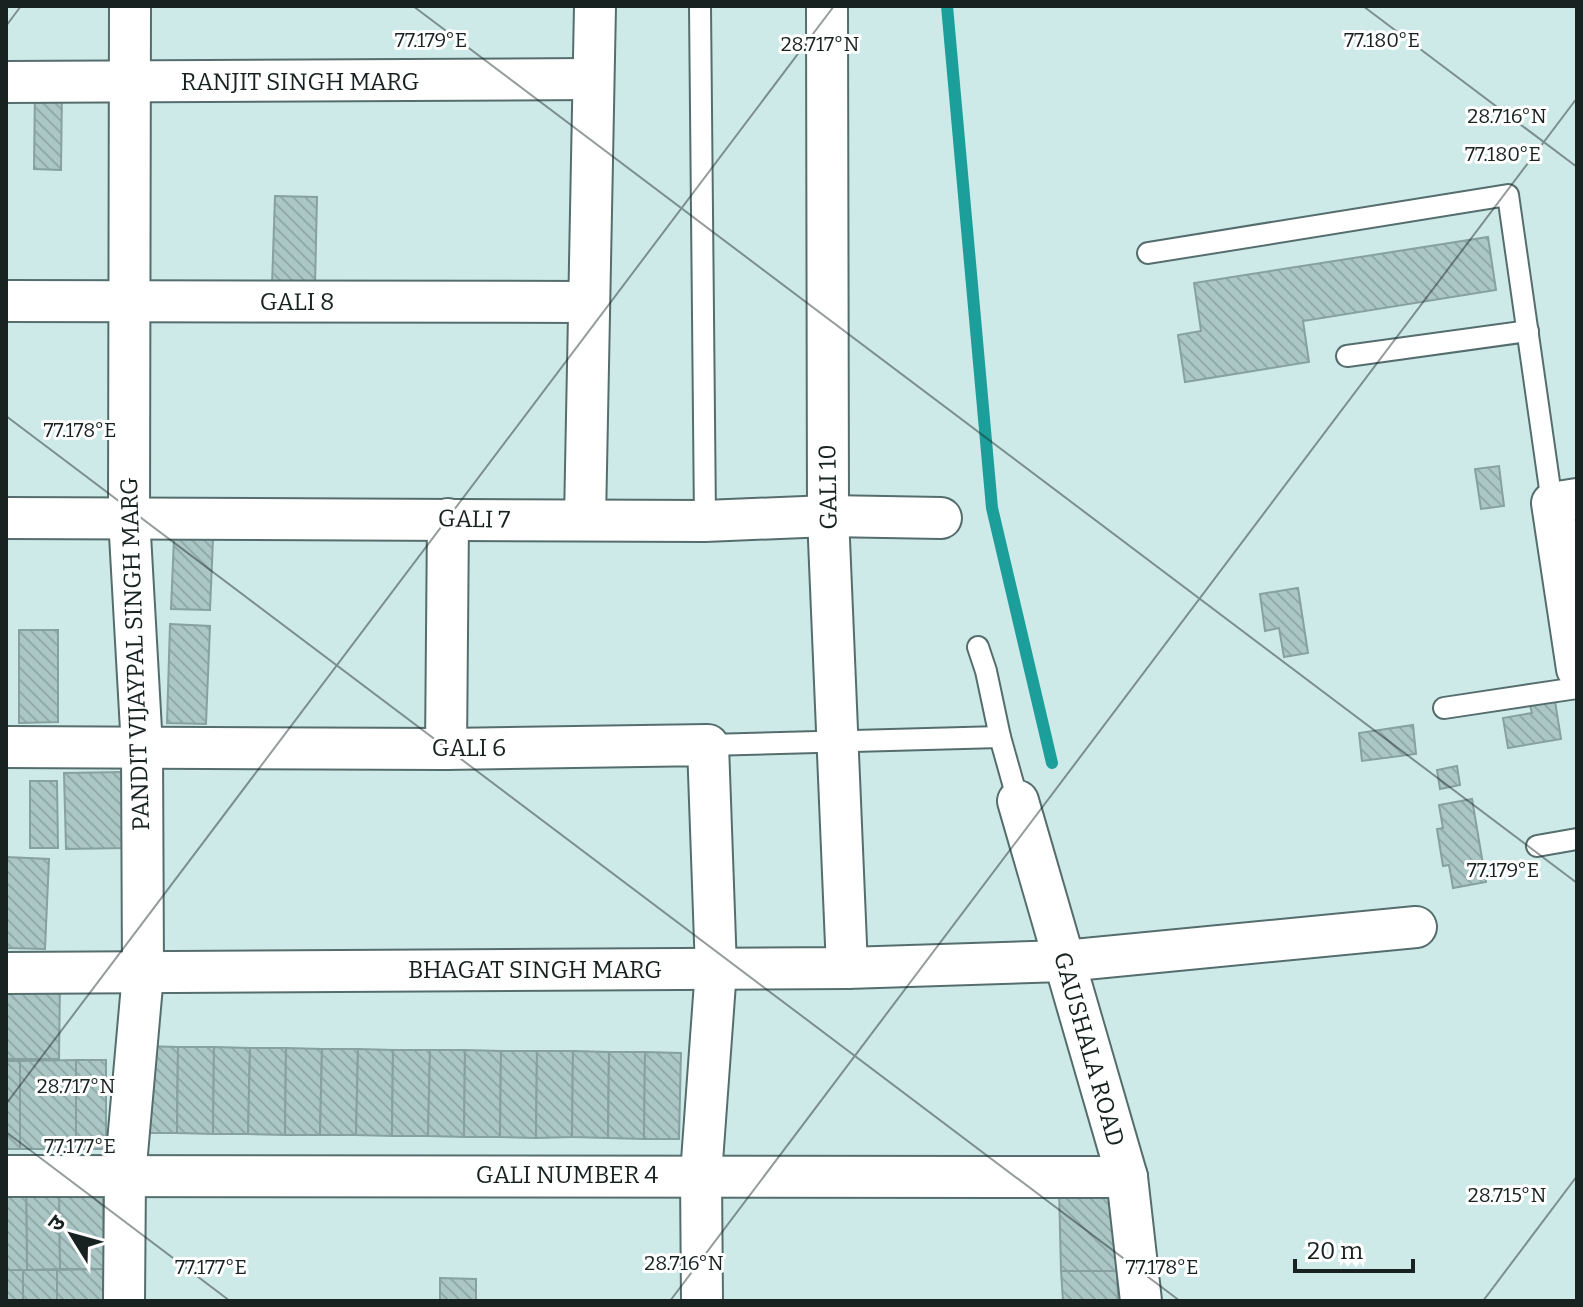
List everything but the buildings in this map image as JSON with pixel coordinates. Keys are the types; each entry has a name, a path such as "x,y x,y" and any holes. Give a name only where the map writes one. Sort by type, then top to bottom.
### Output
{"street":[{"name":"PANDIT VIJAYPAL SINGH MARG","path":"124,1301 125,1176 143,974 142,748 129,517 130,6"},
{"path":"585,520 595,6"},
{"name":"GALI 10","path":"827,6 828,516 847,968"},
{"name":"RANJIT SINGH MARG","path":"6,82 593,79"},
{"name":"GALI 8","path":"6,301 589,302"},
{"path":"1564,501 1577,669"},
{"name":"GALI 7","path":"6,518 705,521 828,516 941,518"},
{"path":"446,749 448,519"},
{"path":"702,1301 701,1175 716,969 708,745"},
{"name":"GALI 6","path":"6,747 446,749 708,745"},
{"name":"GAUSHALA ROAD","path":"1018,801 1127,1177 1141,1301"},
{"name":"BHAGAT SINGH MARG","path":"6,973 847,968 1064,961 1416,927"},
{"name":"GALI NUMBER 4","path":"6,1176 1127,1177"}],"lane":[{"path":"700,6 705,521"},
{"path":"1148,253 1508,195 1528,331 1564,501"},
{"path":"1347,356 1528,331"},
{"path":"978,647 1018,801"},
{"path":"1444,708 1577,688"},
{"path":"708,745 1000,737"},
{"path":"1537,846 1577,839"}],"waterway":[{"path":"947,6 992,508 1052,763"}]}
